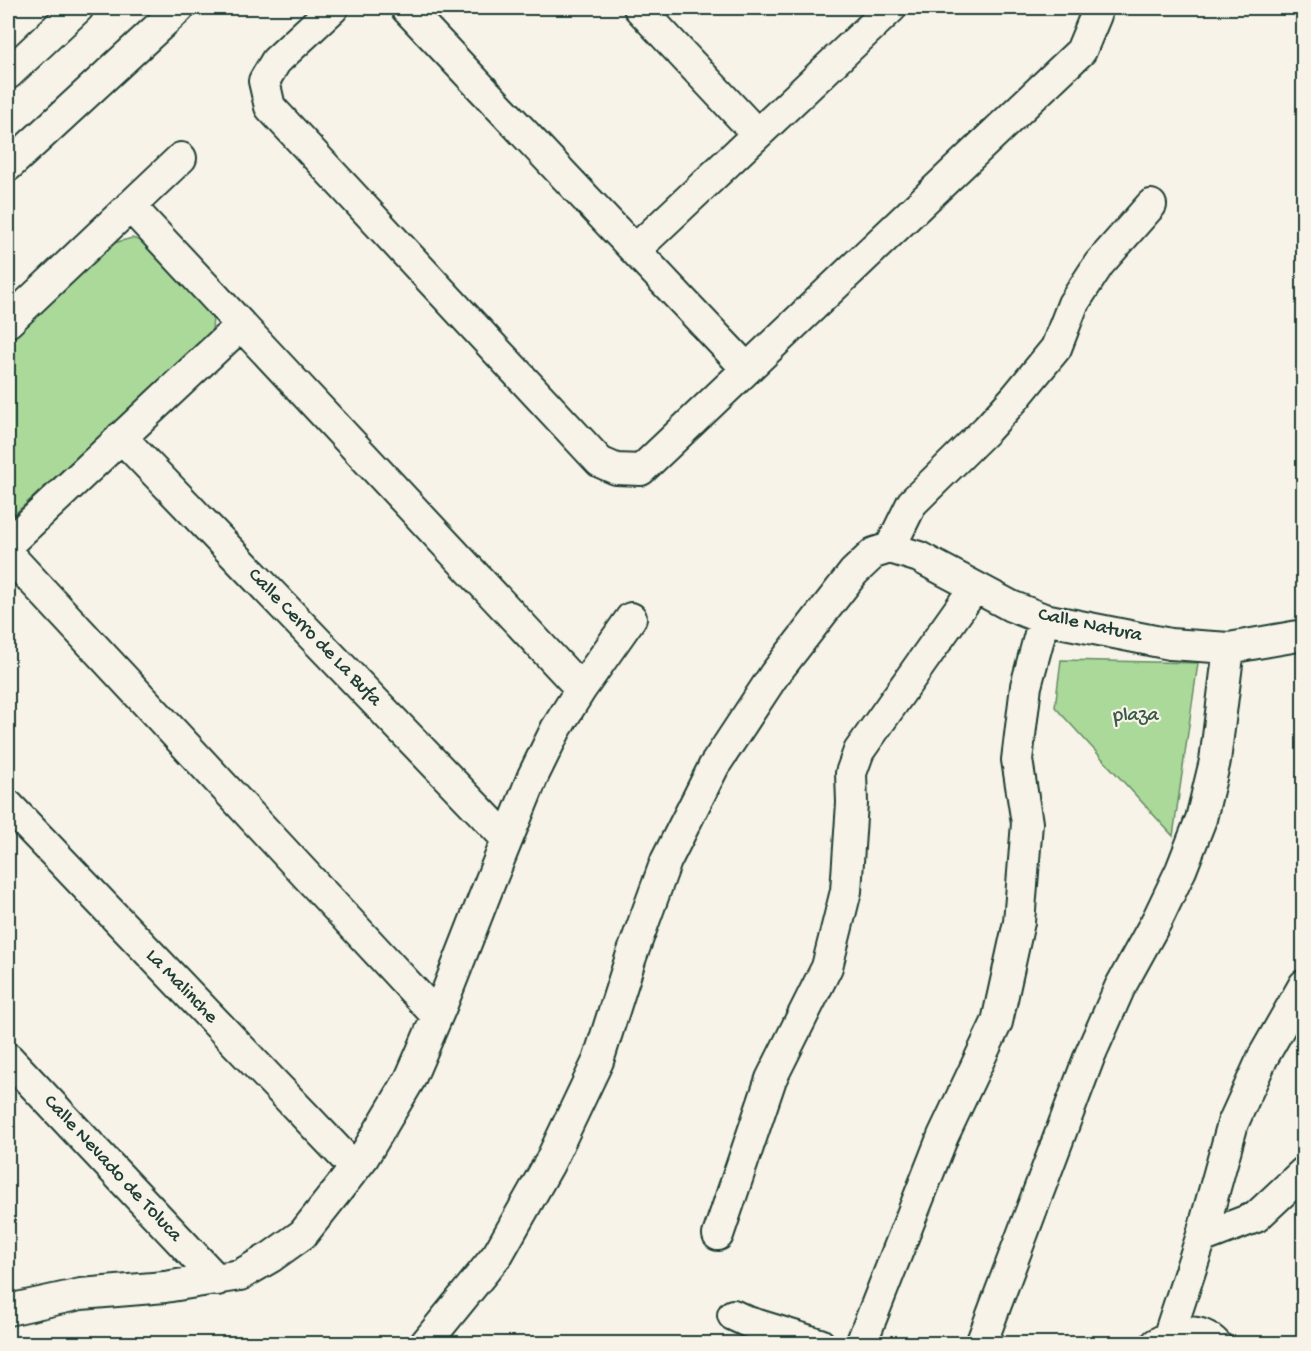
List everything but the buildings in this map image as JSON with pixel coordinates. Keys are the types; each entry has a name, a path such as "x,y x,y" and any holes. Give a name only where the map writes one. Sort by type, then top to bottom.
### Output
{"street":[{"path":"8,74 78,8"},
{"path":"8,166 179,8"},
{"path":"333,8 276,61 264,81 270,107 600,462 616,469 641,470 1081,51 1096,15 1095,8"},
{"path":"406,8 747,369"},
{"path":"639,8 757,134"},
{"path":"635,250 890,8"},
{"path":"8,322 181,158"},
{"path":"425,1344 498,1254 549,1164 598,1061 631,957 666,861 714,766 774,675 854,572 874,553 890,548 912,503 987,429 1056,348 1073,304 1099,264 1151,205"},
{"path":"130,206 581,689"},
{"path":"8,544 241,325"},
{"name":"Calle Cerro de La Bufa","path":"121,437 507,839"},
{"name":"Calle Natura","path":"890,548 919,557 1011,606 1044,619 1170,644 1229,648 1304,635"},
{"path":"8,554 437,1016"},
{"path":"718,1235 771,1079 827,967 846,891 852,803 851,772 859,751 975,587"},
{"path":"12,1303 165,1287 240,1275 271,1257 303,1234 355,1168 410,1079 507,839 556,729 631,618"},
{"path":"861,1344 943,1136 997,1022 1019,922 1027,823 1017,760 1026,686 1044,619"},
{"path":"981,1344 1090,1055 1120,987 1157,920 1181,870 1201,819 1215,761 1229,648"},
{"name":"La Malinche","path":"8,805 355,1168"},
{"path":"1162,1339 1201,1238 1233,1123 1263,1057 1304,985"},
{"name":"Calle Nevado de Toluca","path":"8,1058 217,1280"},
{"path":"1201,1238 1256,1217 1304,1172"},
{"path":"741,1327 820,1344"},
{"path":"1162,1339 1184,1331 1199,1334 1216,1344"}],"green space":[{"path":"132,238 147,245 213,317 212,331 207,339 8,520 8,343 114,243"},
{"name":"plaza","path":"1061,660 1198,663 1173,836 1055,707"}]}
